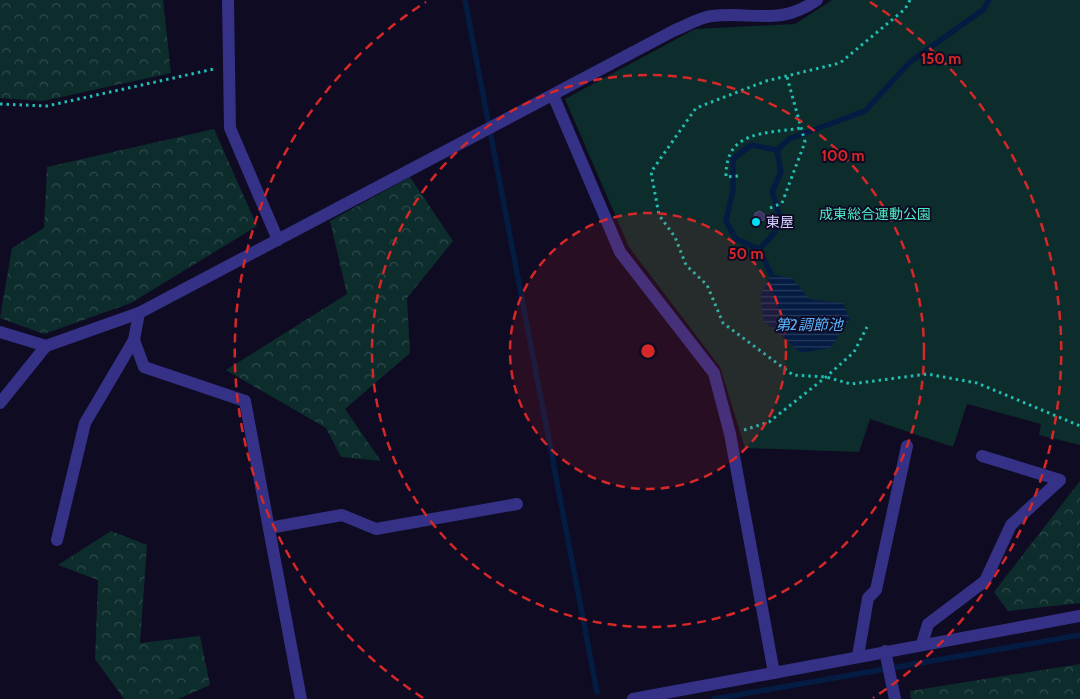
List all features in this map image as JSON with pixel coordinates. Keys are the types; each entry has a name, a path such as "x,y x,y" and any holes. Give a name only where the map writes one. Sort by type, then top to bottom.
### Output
{"street":[{"path":"228,0 230,128 278,240"},
{"path":"0,403 46,346 139,313 675,30 710,16 776,17 802,11 817,0"},
{"path":"553,95 620,252 714,373 730,434 774,673"},
{"path":"58,540 85,423 134,340 139,313"},
{"path":"0,332 46,346"},
{"path":"134,340 144,366 245,401 301,699"},
{"path":"858,656 868,598 876,590 907,446"},
{"path":"922,644 928,624 985,581 1011,525 1060,480 982,456"},
{"path":"269,528 342,515 376,529 517,504"},
{"path":"633,699 1080,616"},
{"path":"885,651 895,699"}],"path":[{"path":"910,0 905,9 840,63 766,81 696,108 651,172 659,215 675,237 686,265 707,285 723,323 793,375 826,378 851,384 927,374 977,383 1080,426"},
{"path":"0,104 47,106 229,66"},
{"path":"770,208 782,203 805,142 787,77"},
{"path":"738,176 726,177 726,162 733,146 748,137 801,128"},
{"path":"730,434 769,422 826,378 854,352 867,327"}],"green space":[{"path":"0,0 163,0 171,73 43,101 0,98"},
{"name":"成東総合運動公園","path":"832,0 1080,0 1080,445 1039,435 1041,424 967,404 953,447 870,419 859,452 745,448 720,367 629,247 565,99 695,29 795,24"},
{"path":"214,129 257,226 131,303 44,334 0,318 12,248 44,228 47,167"},
{"path":"410,177 453,241 407,298 410,353 345,409 381,461 341,457 326,428 226,370 347,294 330,221"},
{"path":"1080,481 1080,603 1008,611 994,592"},
{"path":"111,531 147,545 140,643 200,636 210,685 178,699 124,699 95,659 98,580 58,565"},
{"path":"1080,664 1080,699 911,699 910,691"}],"water":[{"name":"第2調節池","path":"771,274 792,278 809,299 843,303 850,319 830,348 801,353 764,321 760,296"}],"building":[{"path":"760,211 765,215 764,220 758,222 754,219 755,213"}],"waterway":[{"path":"465,0 597,692"},
{"path":"771,274 759,249 772,235 778,224 778,211 772,192 781,172 777,150 789,139 865,111 910,62 984,9 989,0"},
{"path":"759,249 736,239 726,221 733,190 733,159 751,145 777,150"},
{"path":"714,699 1080,635"}],"place":[{"name":"東屋","path":"756,222"}]}
